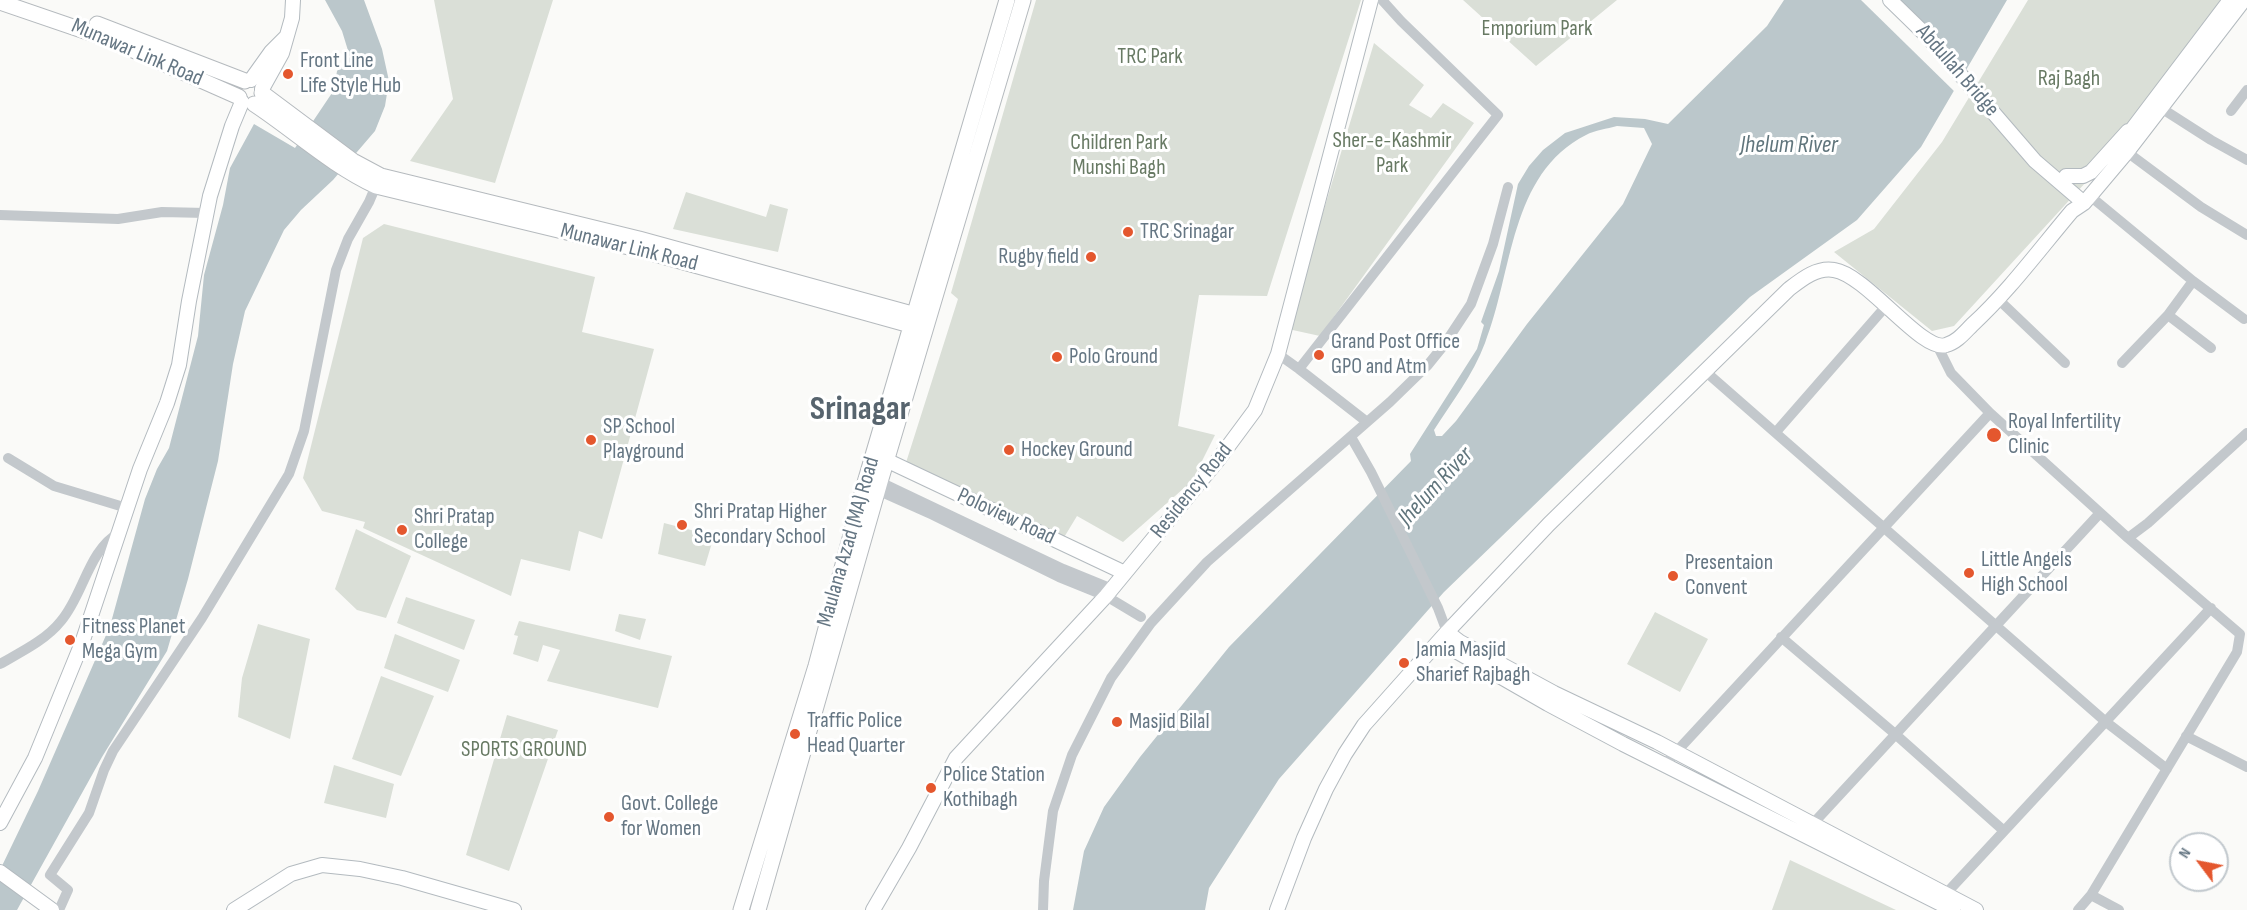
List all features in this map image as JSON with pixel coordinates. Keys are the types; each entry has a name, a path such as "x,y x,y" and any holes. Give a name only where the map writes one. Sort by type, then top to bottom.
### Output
{"main road":[{"name":"Munawar Link Road","path":"26,0 121,33 251,94 350,166 378,181 921,322"},
{"path":"0,823 35,758 82,643 140,469 167,404 179,365 206,213 225,150 242,123 251,94 271,52 286,37 292,18 293,0"},
{"name":"Maulana Azad (MA) Road","path":"758,910 886,460 1007,0"},
{"name":"Maulana Azad (MA) Road","path":"741,910 816,666 864,486 921,322 1023,0"},
{"name":"Residency Road","path":"873,910 909,848 956,758 979,730 1109,593 1218,460 1255,410 1278,354 1371,0"},
{"name":"Abdullah Bridge","path":"1890,0 1928,37 2035,161 2084,197"},
{"path":"2084,197 2230,0"},
{"path":"1277,910 1304,838 1326,789 1364,725 1549,524 1804,277 1824,270 1836,270 1887,305 1928,342 1943,346 1954,342 1998,300 2084,197 2127,152 2244,0"},
{"name":"Munawar Link Road","path":"0,2 108,39 251,94"},
{"path":"2066,176 2083,176 2091,172 2135,126"},
{"path":"2025,148 2040,155 2066,176 2084,197"},
{"name":"Poloview Road","path":"886,460 1125,573"},
{"path":"1444,637 1500,670 1557,709 1665,764 1808,829"},
{"path":"1500,670 1674,752 1808,829 1942,898 1976,910"},
{"path":"234,910 291,874 322,866 360,869 402,878 514,910"},
{"path":"0,872 52,910"},
{"path":"1942,898 1953,910"}],"street":[{"path":"1299,369 1498,115 1382,0"},
{"path":"2231,111 2247,90"},
{"path":"2161,108 2247,160"},
{"path":"2127,152 2201,207 2247,235"},
{"path":"59,910 68,890 50,875 89,813 108,760 202,618 289,474 304,431 336,270 348,239 378,181"},
{"path":"1043,910 1044,881 1053,811 1072,755 1111,678 1146,620 1207,562 1351,437 1427,366 1466,311 1493,244 1508,187"},
{"path":"2084,197 2244,319"},
{"path":"0,215 118,219 162,212 206,213"},
{"path":"2122,363 2168,315 2193,281"},
{"path":"1998,300 2066,363"},
{"path":"1776,432 1887,305"},
{"path":"2168,315 2211,348"},
{"path":"1937,345 1951,373 1990,413 2128,538 2238,630 2241,638 2239,646 2087,902 2078,910"},
{"path":"1278,354 1367,422"},
{"path":"1706,372 2106,722 2167,768"},
{"path":"1665,764 1990,413"},
{"path":"2128,538 2148,523 2247,434"},
{"path":"1351,437 1371,472 1438,608 1444,637"},
{"path":"8,458 54,486 127,508"},
{"path":"878,486 1064,569 1109,593 1146,620"},
{"path":"1808,829 1894,733 2100,513"},
{"path":"0,664 40,640 62,621 104,543 120,532"},
{"path":"1942,898 2211,608"},
{"path":"1781,637 2003,830"},
{"path":"2186,736 2247,767"},
{"path":"2087,902 2120,910"}],"green space":[{"path":"434,0 553,0 495,183 410,161 453,99"},
{"name":"TRC Srinagar","path":"1036,0 1361,0 1267,296 1199,295 1178,426 1215,435 1192,481 1123,542 1077,516 1060,544 903,472 958,299 951,293"},
{"name":"Emporium Park","path":"1463,0 1617,0 1536,66"},
{"name":"Raj Bagh","path":"2028,0 2222,0 2098,169 1954,326 1932,331 1834,252 1874,229 1942,142"},
{"name":"Sher-e-Kashmir Park","path":"1374,43 1424,85 1409,105 1431,118 1443,103 1474,123 1320,336 1288,329"},
{"path":"686,192 766,217 770,204 788,209 778,252 673,229"},
{"path":"384,224 595,277 582,332 654,349 602,539 579,531 570,571 521,559 511,596 363,528 365,522 322,511 303,478 363,238"},
{"path":"664,523 714,536 705,566 658,554"},
{"path":"356,529 411,556 386,618 357,610 335,589"},
{"path":"406,597 475,620 464,650 397,623"},
{"path":"1655,612 1708,639 1680,692 1627,664"},
{"path":"619,614 646,619 640,640 615,631"},
{"path":"519,621 672,656 658,708 547,681 560,650 543,645 538,662 513,654 518,636 514,635"},
{"path":"258,624 310,639 290,739 238,717 242,678"},
{"path":"395,634 460,660 448,692 384,668"},
{"path":"381,676 434,696 401,776 352,759"},
{"name":"SPORTS GROUND","path":"507,715 558,730 509,871 466,855"},
{"path":"334,765 394,784 386,818 324,803"},
{"path":"1790,860 1896,910 1772,910"}],"water":[{"path":"325,0 364,0 382,49 389,81 385,106 375,131 333,180 301,210 284,230 245,311 233,364 218,461 167,651 102,757 17,910 0,910 0,870 38,791 110,626 145,499 157,469 169,448 198,336 204,275 223,205 230,168 254,124 295,148 334,90 337,71 350,57 342,31"},
{"name":"Jhelum River","path":"1784,0 2007,0 1921,147 1857,220 1750,297 1444,592 1279,779 1209,888 1205,910 1073,910 1084,851 1104,807 1140,757 1229,647 1411,461 1410,454 1477,349 1484,325 1481,322 1499,271 1518,184 1529,166 1543,150 1565,133 1614,117 1645,119 1668,124 1767,26","holes":["1617,126 1644,128 1652,144 1623,204 1527,324 1456,421 1442,436 1436,436 1434,430 1468,377 1485,343 1517,227 1528,199 1542,174 1561,152 1590,133"]}],"pier":[{"path":"1861,0 1886,0 1965,78 1956,93"}],"place":[{"name":"Front Line Life Style Hub","path":"288,74"},
{"name":"TRC Srinagar","path":"1128,232"},
{"name":"Rugby field","path":"1091,257"},
{"name":"Grand Post Office GPO and Atm","path":"1319,355"},
{"name":"Polo Ground","path":"1057,357"},
{"name":"Royal Infertility Clinic","path":"1994,435"},
{"name":"SP School Playground","path":"591,440"},
{"name":"Hockey Ground","path":"1009,450"},
{"name":"Shri Pratap Higher Secondary School","path":"682,525"},
{"name":"Shri Pratap College","path":"402,530"},
{"name":"Little Angels High School","path":"1969,573"},
{"name":"Presentaion Convent","path":"1673,576"},
{"name":"Fitness Planet Mega Gym","path":"70,640"},
{"name":"Jamia Masjid Sharief Rajbagh","path":"1404,663"},
{"name":"Masjid Bilal","path":"1117,722"},
{"name":"Traffic Police Head Quarter","path":"795,734"},
{"name":"Police Station Kothibagh","path":"931,788"},
{"name":"Govt. College for Women","path":"609,817"}],"district":[{"name":"Srinagar","path":"860,410"}],"park label":[{"name":"TRC Park","path":"1150,57"},
{"name":"Children Park Munshi Bagh","path":"1119,156"}]}
